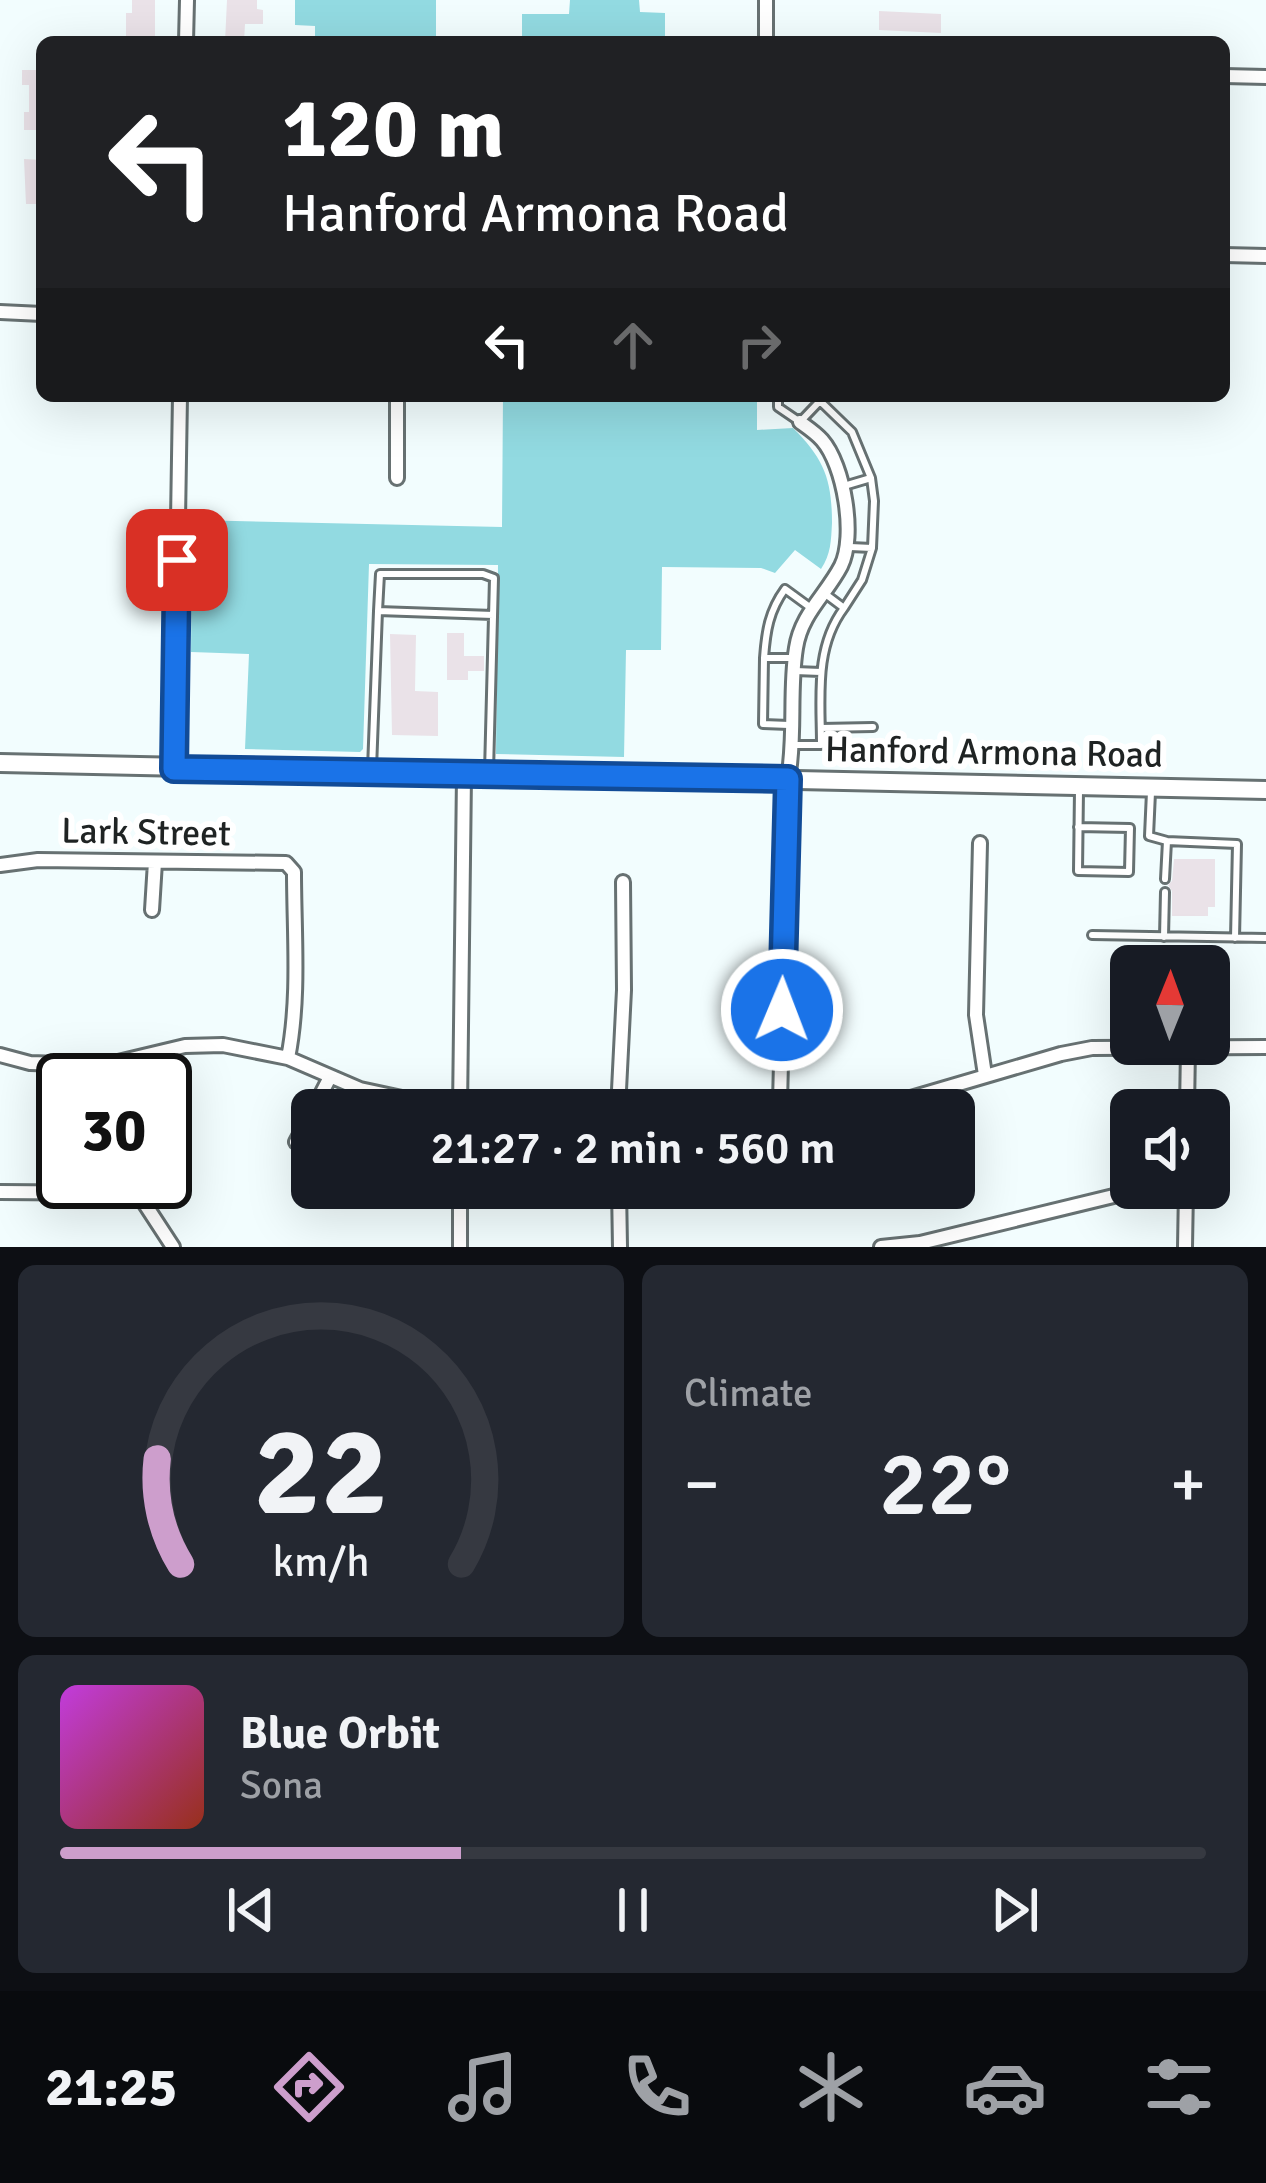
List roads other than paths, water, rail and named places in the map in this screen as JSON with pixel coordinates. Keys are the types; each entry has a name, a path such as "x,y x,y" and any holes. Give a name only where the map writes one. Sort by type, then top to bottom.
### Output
{"main road":[{"name":"Hanford Armona Road","path":"0,763 1266,790"}],"street":[{"path":"186,36 187,0"},
{"path":"766,0 766,36"},
{"path":"1230,76 1266,76"},
{"path":"1230,255 1266,256"},
{"path":"0,312 36,314"},
{"path":"174,769 180,402"},
{"path":"397,402 397,478"},
{"path":"780,1089 795,664 802,624 843,562 846,547 844,486 824,442 800,422"},
{"path":"460,1089 464,775"},
{"path":"980,843 976,1016 985,1075"},
{"name":"Lark Street","path":"0,866 38,860 291,866 295,971 288,1058"},
{"path":"152,910 155,862"},
{"path":"619,1089 623,883"},
{"path":"0,1055 40,1064 94,1065 208,1045 259,1050 368,1089"},
{"path":"1230,1047 1266,1047"},
{"path":"942,1089 1092,1048 1110,1048"},
{"path":"324,1089 330,1077"},
{"path":"0,1192 134,1195 172,1247"},
{"path":"881,1247 920,1243 1110,1197"},
{"path":"460,1209 460,1247"},
{"path":"619,1209 620,1247"},
{"path":"1185,1209 1185,1247"}],"lane":[{"path":"778,402 778,407 800,422 819,402"},
{"path":"793,745 821,746 821,672 828,634 862,580 872,548 871,478 852,432 821,402"},
{"path":"844,486 871,478"},
{"path":"846,547 872,548"},
{"path":"372,772 380,574 484,574 494,578 489,775"},
{"path":"794,725 763,724 766,628 785,590 811,608"},
{"path":"822,592 844,608"},
{"path":"377,611 493,614"},
{"path":"764,658 821,672"},
{"path":"821,728 873,727"},
{"path":"1079,786 1078,871 1129,872 1130,828"},
{"path":"1151,788 1149,836 1237,844 1235,938"},
{"path":"1078,827 1103,831 1150,828"},
{"path":"1165,879 1167,841"},
{"path":"1102,872 1103,860"},
{"path":"1164,937 1165,892"},
{"path":"1092,935 1266,938"}]}
